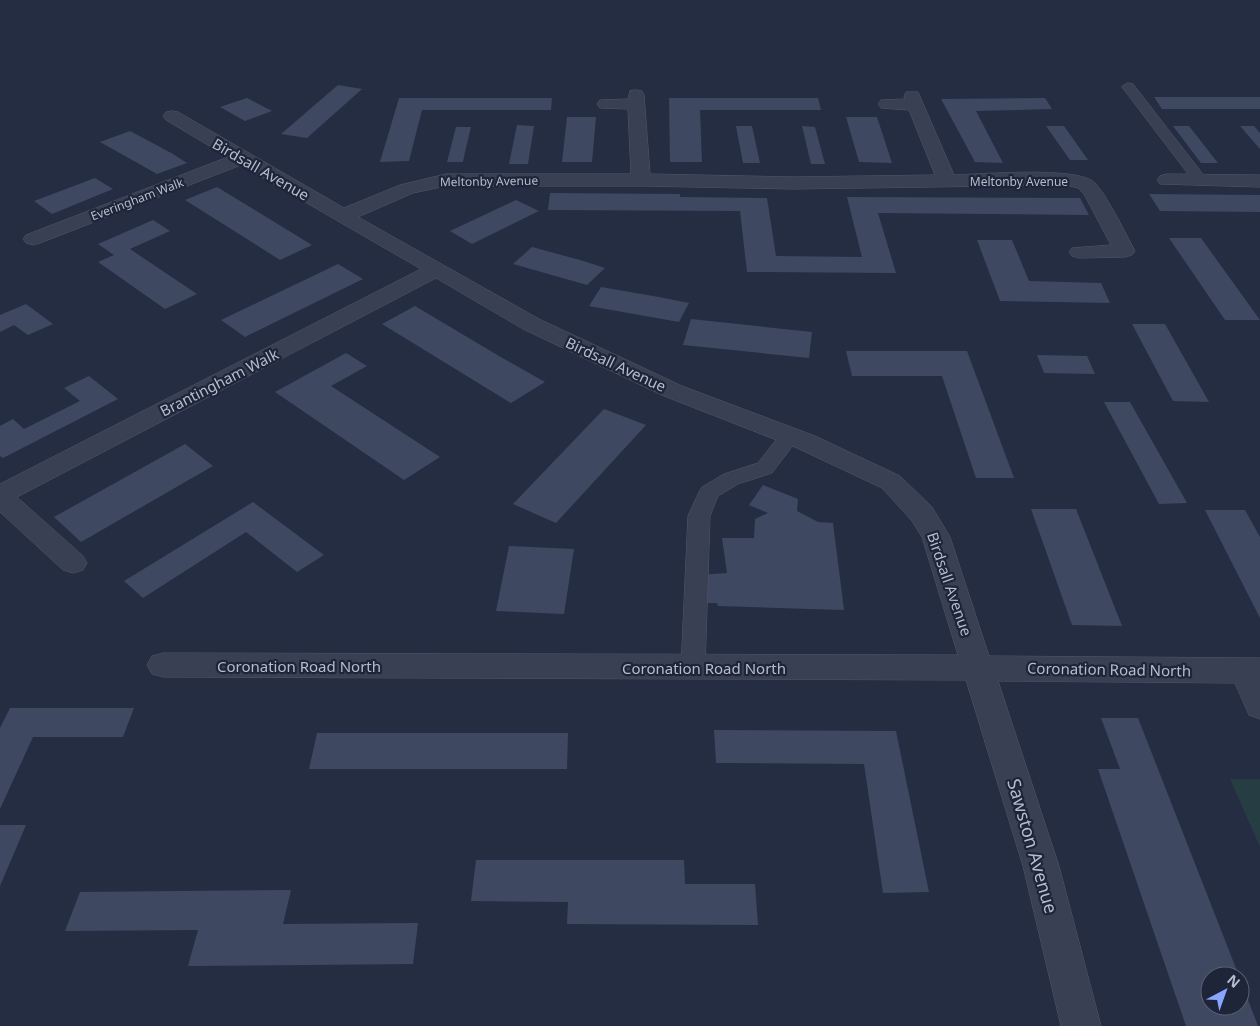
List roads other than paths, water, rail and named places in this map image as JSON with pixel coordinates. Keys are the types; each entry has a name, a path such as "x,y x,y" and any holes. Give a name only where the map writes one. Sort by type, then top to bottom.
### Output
{"street":[{"path":"606,104 636,100 640,180"},
{"name":"Meltonby Avenue","path":"887,104 914,101 947,181"},
{"name":"Birdsall Avenue","path":"172,116 531,324 673,391 790,436 891,482 922,514 936,537 978,668"},
{"name":"Everingham Walk","path":"33,239 242,158"},
{"name":"Meltonby Avenue","path":"344,216 398,191 421,184 446,180 640,180 795,190 947,181 1067,179 1085,184 1092,191 1125,251 1079,252"},
{"path":"1167,180 1260,181"},
{"name":"Brantingham Walk","path":"73,564 0,496 438,269"},
{"name":"Coronation Road North","path":"163,665 1252,670 1260,706"},
{"name":"Sawston Avenue","path":"978,668 1041,866 1081,1026"}],"lane":[{"path":"1128,87 1200,180"},
{"path":"693,668 699,516 709,492 731,479 765,468 790,436"}]}
